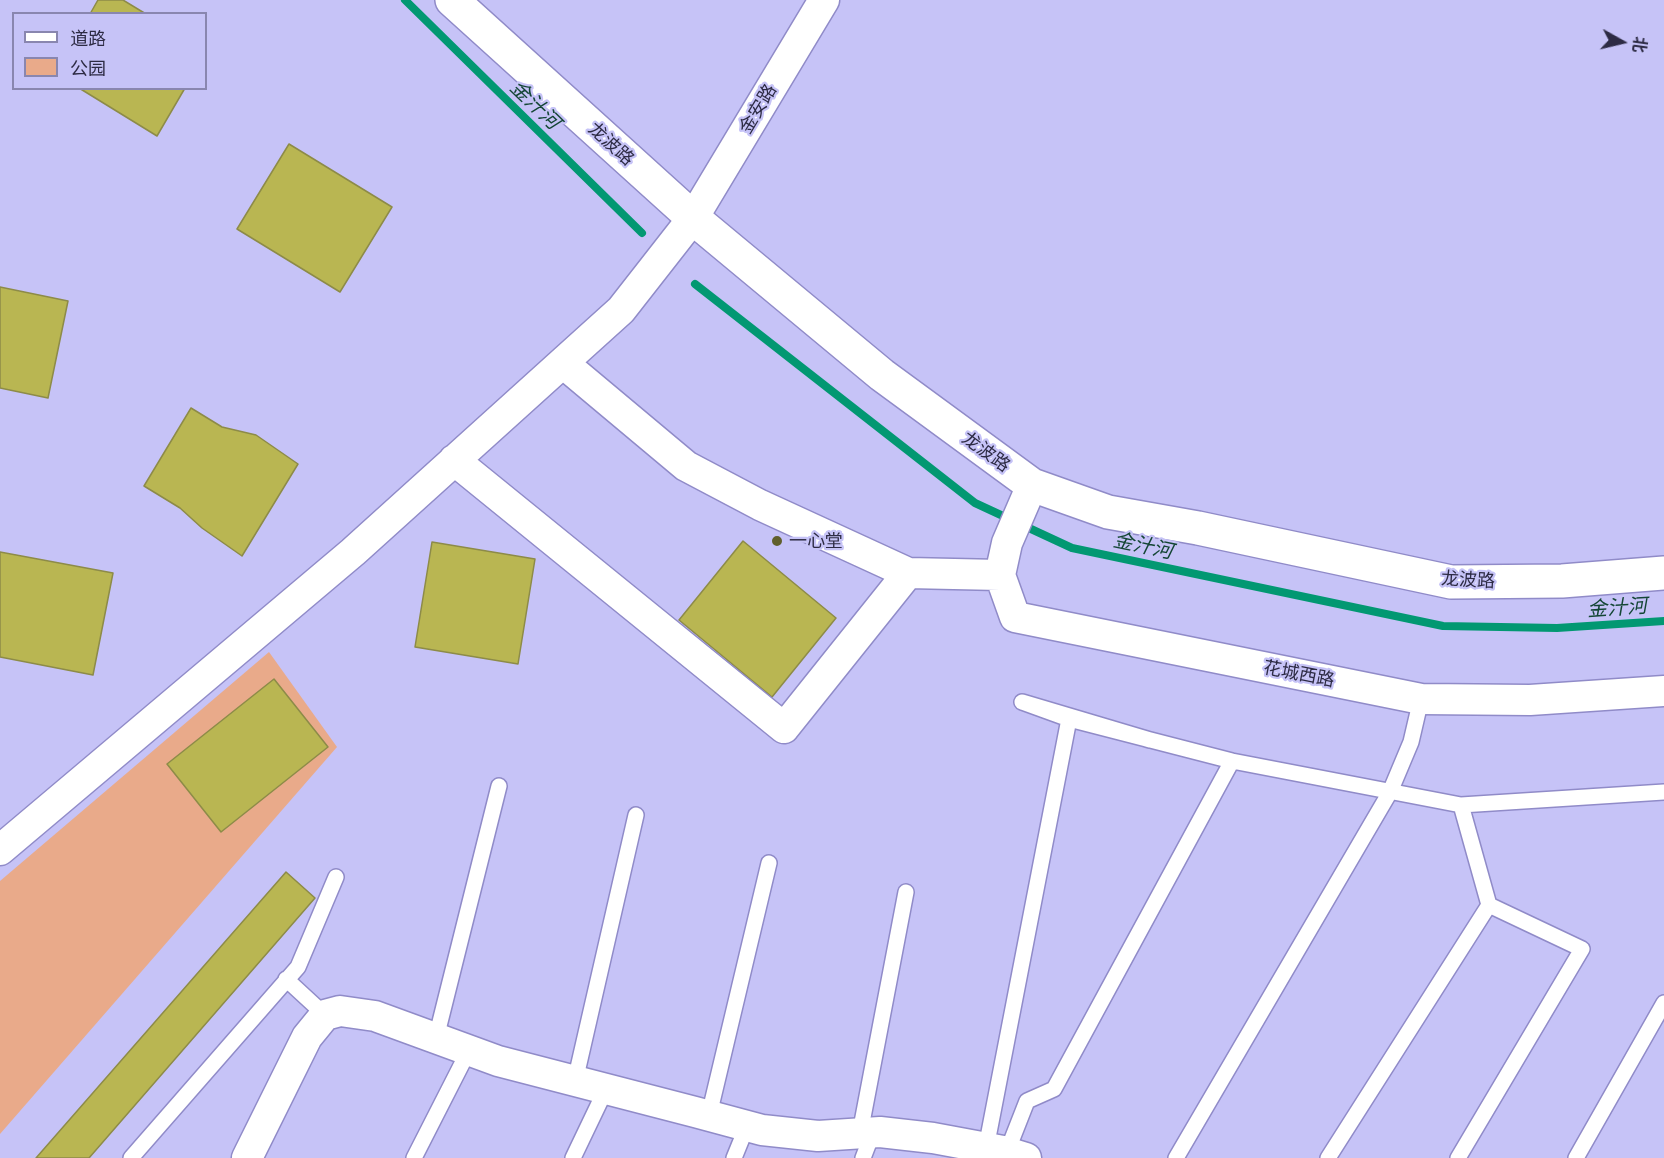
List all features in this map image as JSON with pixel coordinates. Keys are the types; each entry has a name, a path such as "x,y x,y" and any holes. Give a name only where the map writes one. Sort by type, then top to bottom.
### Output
{"street":[{"name":"龙波路","path":"452,0 693,218 882,375 1032,485 1108,512 1198,528 1451,582 1562,580 1664,573"},
{"name":"金安路","path":"0,850 353,552 621,310 693,218 824,0"},
{"path":"562,363 686,466 760,505 908,573 1000,575 1007,543 1032,485"},
{"path":"454,460 784,728 908,573"},
{"name":"花城西路","path":"1000,575 1015,617 1421,699 1530,700 1664,691"},
{"path":"247,1158 307,1037 325,1015 340,1011 375,1016 498,1061 762,1130 865,1141 880,1132 933,1138 1006,1153"}],"lane":[{"path":"1176,1158 1390,792 1411,742 1421,699"},
{"path":"1150,740 1022,702 1069,719 1150,740 1232,761 1461,805 1664,792"},
{"path":"1006,1153 1069,719"},
{"path":"1006,1153 1027,1101 1054,1089 1232,761"},
{"path":"436,1038 499,786"},
{"path":"1328,1158 1489,905 1461,805"},
{"path":"575,1081 636,815"},
{"path":"709,1115 769,863"},
{"path":"131,1158 298,967 336,877"},
{"path":"865,1141 906,892"},
{"path":"1458,1158 1582,949 1489,905"},
{"path":"286,980 325,1015"},
{"path":"1576,1158 1664,1003"},
{"path":"414,1158 469,1050"},
{"path":"573,1158 606,1089"},
{"path":"734,1158 747,1126"}],"green space":[{"path":"269,652 337,747 0,1134 0,881"}],"building":[{"path":"98,0 123,0 143,12 91,12"},
{"path":"82,90 184,90 157,136"},
{"path":"289,144 392,207 340,292 237,229"},
{"path":"0,287 68,301 48,398 0,388"},
{"path":"191,408 222,427 256,435 298,464 242,556 202,528 180,508 144,486"},
{"path":"743,541 836,618 772,697 679,620"},
{"path":"432,542 535,559 518,664 415,647"},
{"path":"0,552 113,573 93,675 0,657"},
{"path":"274,679 328,747 221,832 167,764"},
{"path":"286,872 315,898 89,1158 36,1158"}],"waterway":[{"name":"金汁河","path":"405,0 642,233"},
{"name":"金汁河","path":"695,284 975,503 1072,548 1443,626 1557,628 1664,621"}],"place":[{"name":"一心堂","path":"777,541"}]}
